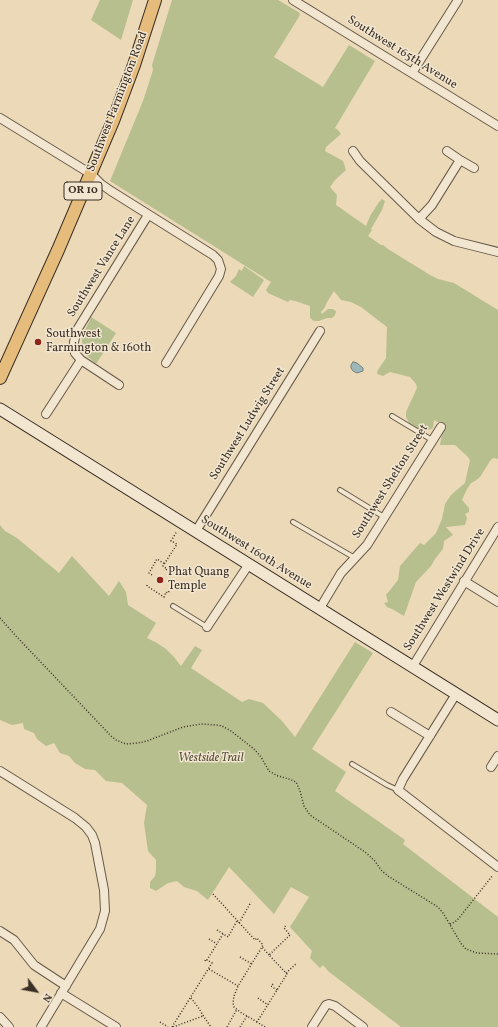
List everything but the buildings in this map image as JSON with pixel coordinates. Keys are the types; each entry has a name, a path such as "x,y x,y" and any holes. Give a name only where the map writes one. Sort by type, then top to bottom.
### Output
{"main road":[{"name":"Southwest Farmington Road","path":"0,378 91,174 134,65 155,0"}],"street":[{"name":"Southwest 165th Avenue","path":"293,0 498,126"},
{"path":"412,73 458,0"},
{"path":"0,118 91,174 100,184 111,192 213,255 218,260 221,273 166,363"},
{"path":"353,151 360,161 419,219 436,232 454,241 498,252"},
{"path":"447,151 474,168"},
{"path":"419,219 432,205 460,160"},
{"name":"Southwest Vance Lane","path":"81,360 75,353 74,347 77,330 148,215"},
{"name":"Southwest Ludwig Street","path":"196,531 320,331"},
{"path":"46,414 81,360 119,385"},
{"name":"Southwest 160th Avenue","path":"0,409 498,720"},
{"name":"Southwest Shelton Street","path":"320,608 341,573 367,545 441,427"},
{"name":"Southwest Westwind Drive","path":"412,666 498,527"},
{"path":"207,627 249,564"},
{"path":"464,581 498,602"},
{"path":"456,694 403,779 398,790 498,867"},
{"path":"391,712 430,736"},
{"path":"491,767 498,756"},
{"path":"0,771 82,823 89,831 95,843 105,897 104,918 100,929 41,1027"},
{"path":"0,931 14,940 34,965 66,986"},
{"path":"61,993 116,1027"},
{"path":"312,1027 326,1005 329,1004 335,1006 363,1027"},
{"path":"0,1017 9,1027"}],"lane":[{"path":"392,416 432,440"},
{"path":"340,490 384,517"},
{"path":"293,522 355,558"},
{"path":"173,606 207,627"},
{"path":"352,764 387,786 398,790"}],"path":[{"path":"166,570 163,566 177,544 171,541 183,522"},
{"path":"152,575 149,573 157,559 165,564"},
{"path":"148,585 147,586 164,597 166,592 168,593 170,590"},
{"path":"0,618 116,740 126,744 138,743 183,727 202,724 216,724 231,731 254,749 270,771 278,776 296,782 304,806 310,816 365,852 388,876 438,907 466,949 477,953 498,954"},
{"path":"450,924 459,918 493,874"},
{"path":"213,894 255,940 256,938 263,944 262,947 286,973"},
{"path":"217,930 228,937 251,902"},
{"path":"269,955 290,935 284,928 286,925"},
{"path":"204,961 206,959 207,960 223,934"},
{"path":"209,939 217,944"},
{"path":"262,947 238,986 233,1003 234,1007 265,1027"},
{"path":"240,957 252,964"},
{"path":"173,1027 212,963 207,960"},
{"path":"257,1022 287,974 286,973 297,963"},
{"path":"209,968 238,986"},
{"path":"272,984 271,986 277,990"},
{"path":"191,998 211,1027"},
{"path":"258,998 268,1004"},
{"path":"227,1027 237,1009"},
{"path":"173,1027 203,1016"},
{"path":"240,1027 247,1016"},
{"path":"160,1022 167,1027"}],"green space":[{"path":"100,0 133,0 121,40 91,20"},
{"path":"172,0 278,0 300,13 300,15 274,57 323,87 349,45 375,61 335,128 341,134 326,147 325,151 343,161 346,170 330,187 337,195 336,205 366,226 370,216 382,199 385,201 382,210 368,236 430,275 438,279 454,283 498,310 498,459 493,458 480,477 471,483 467,489 462,500 469,508 469,512 465,514 467,518 465,525 446,527 453,535 444,541 443,549 431,566 416,582 404,616 387,607 384,603 388,602 386,595 398,580 400,566 420,543 424,545 436,533 442,519 445,504 451,495 465,483 470,460 455,445 440,445 445,427 436,421 434,420 433,428 429,430 419,430 410,425 406,417 406,412 417,388 416,384 410,377 390,372 383,376 377,374 386,358 387,327 361,307 351,302 341,300 334,291 321,312 322,314 328,309 332,309 336,311 335,315 332,318 314,321 310,318 310,306 290,300 288,302 268,293 266,290 271,282 110,181 143,101 153,70 152,65"},
{"path":"244,266 264,280 253,297 230,282 236,276 239,269 242,271"},
{"path":"91,317 116,333 96,364 86,355 82,345 83,334"},
{"name":"Westside Trail","path":"0,525 5,531 17,538 59,573 72,556 109,596 119,581 126,592 128,605 156,623 147,638 166,649 181,666 195,646 202,650 191,668 242,702 249,699 263,703 282,721 295,737 355,642 373,653 312,749 346,772 335,791 405,840 403,844 498,917 498,1027 401,1027 328,971 323,965 320,968 310,958 312,951 290,927 309,897 291,887 274,914 229,867 208,900 197,891 184,887 177,881 168,883 156,891 150,888 150,882 155,876 156,860 148,851 144,823 147,805 122,783 106,781 95,770 85,769 75,763 69,756 60,753 54,743 46,746 37,739 34,733 24,729 23,723 12,725 0,720"}],"water":[{"path":"353,362 357,363 363,368 363,371 357,373 353,371 351,365"}],"place":[{"name":"Southwest Farmington & 160th","path":"38,342"},
{"name":"Phat Quang Temple","path":"160,580"}]}
